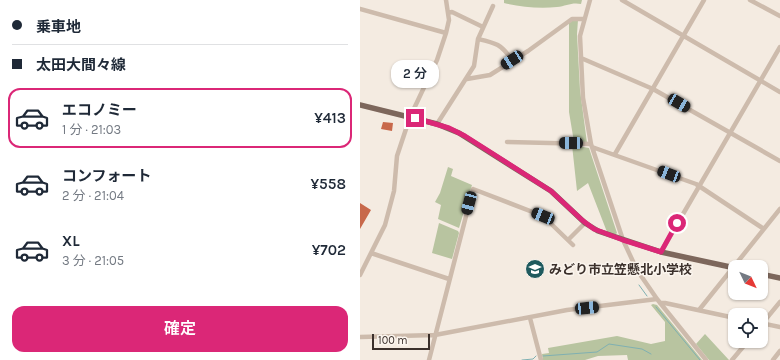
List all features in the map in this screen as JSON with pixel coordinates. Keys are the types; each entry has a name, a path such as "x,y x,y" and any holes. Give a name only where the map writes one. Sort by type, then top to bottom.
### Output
{"main road":[{"path":"360,105 437,124 465,136 551,191 585,223 598,231 661,252 728,267"},
{"path":"768,275 780,278"}],"street":[{"path":"360,275 386,222 394,190 396,159 410,117 437,60 446,33 449,20 446,0"},
{"path":"590,0 580,36 584,104 592,146 623,240 641,277 658,301 706,360"},
{"path":"622,0 780,92"},
{"path":"615,154 704,0"},
{"path":"750,0 780,16"},
{"path":"437,124 476,63 478,38 493,6"},
{"path":"360,9 446,33"},
{"path":"448,13 452,12 483,27"},
{"path":"467,79 490,74 572,19 584,19"},
{"path":"478,38 498,44 505,50 512,60"},
{"path":"661,252 780,47"},
{"path":"581,58 653,89 780,161"},
{"path":"508,142 592,146 699,186 764,229"},
{"path":"428,360 473,190 543,216 573,245"},
{"path":"740,260 780,209"},
{"path":"568,240 585,223"},
{"path":"371,253 449,279"},
{"path":"699,310 728,275"},
{"path":"360,337 435,335 567,310 658,301 728,316"},
{"path":"768,316 780,302"},
{"path":"530,318 540,360"},
{"path":"768,325 780,327"},
{"path":"732,360 742,348"},
{"path":"772,360 780,351"}],"green space":[{"path":"504,0 582,0 581,4 575,3 544,8 504,3"},
{"path":"578,20 577,34 580,90 587,143 574,142 569,112 569,23"},
{"path":"572,145 589,148 617,233 615,235 607,232 588,183 577,191"},
{"path":"448,167 453,169 451,176 472,185 459,228 438,219 441,205 435,202 440,193"},
{"path":"439,223 458,231 459,233 452,259 432,253"},
{"path":"651,305 657,305 702,360 628,360 627,355 598,356 585,360 543,360 542,354 549,353 548,348 617,336 651,344 665,341 665,322"},
{"path":"705,334 729,360 709,360 696,344"}],"building":[{"path":"383,122 393,123 392,131 381,129"},
{"path":"360,203 371,210 360,229"}],"waterway":[{"path":"639,285 647,296"},
{"path":"656,307 700,360"},
{"path":"543,356 597,352 609,344 642,349 651,354"},
{"path":"522,360 533,359 536,356"}],"place":[{"name":"みどり市立笠懸北小学校","path":"535,269"}],"route":[{"path":"415,118 449,128 465,136 551,191 585,223 603,233 661,252 677,223"}]}
